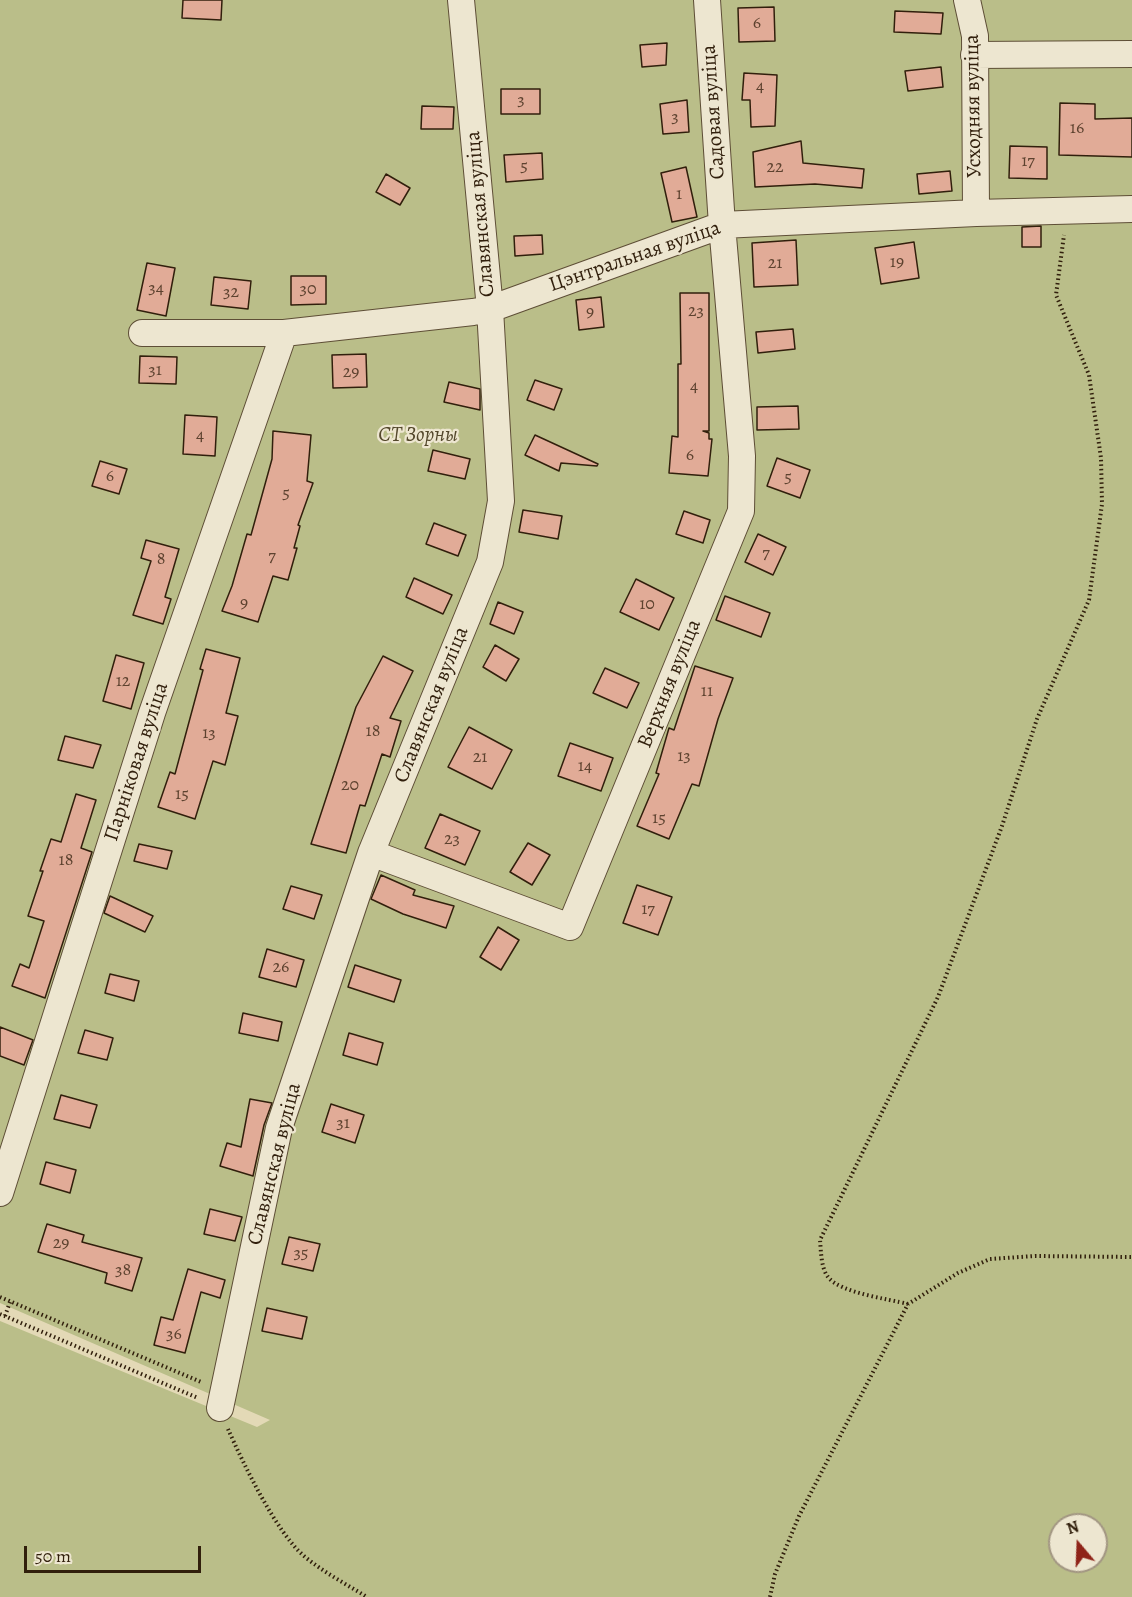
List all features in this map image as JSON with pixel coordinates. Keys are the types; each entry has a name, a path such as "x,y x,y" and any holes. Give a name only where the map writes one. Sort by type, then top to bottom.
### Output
{"street":[{"name":"Славянская вуліца","path":"221,1400 279,1128 371,853 490,562 501,501 490,309 461,0"},
{"name":"Садовая вуліца","path":"707,0 722,225"},
{"name":"Усходняя вуліца","path":"967,0 975,36 976,213"},
{"path":"974,55 1132,54"},
{"name":"Цэнтральная вуліца","path":"142,333 284,333 490,309 722,225 1132,208"},
{"name":"Верхняя вуліца","path":"371,853 570,927 741,511 742,456 722,225"},
{"name":"Парніковая вуліца","path":"0,1193 152,713 284,333"}],"path":[{"path":"908,1304 842,1287 827,1277 822,1262 820,1240 938,997 1002,826 1037,719 1089,600 1102,504 1101,458 1089,375 1056,295 1068,210"},
{"path":"770,1597 775,1574 799,1516 908,1304 958,1273 990,1258 1132,1257"},
{"path":"0,1297 221,1400 238,1453 278,1524 303,1556 367,1597"},
{"path":"5,1316 10,1302"},
{"path":"0,1314 221,1400"}],"green space":[{"name":"СТ Зорны","path":"0,0 1132,0 1132,1597 0,1597 0,1321 257,1427 270,1420 0,1303"}],"building":[{"path":"183,0 222,0 221,20 182,18"},
{"path":"774,7 775,41 739,42 738,8"},
{"path":"895,11 943,13 941,34 894,32"},
{"path":"667,43 666,65 642,67 640,45"},
{"path":"941,67 943,87 908,91 905,71"},
{"path":"744,73 777,75 775,126 751,127 750,100 742,100"},
{"path":"501,89 540,89 540,114 501,114"},
{"path":"687,100 689,132 663,134 660,104"},
{"path":"1060,103 1095,104 1095,119 1132,118 1132,157 1059,155"},
{"path":"422,106 454,107 453,129 421,129"},
{"path":"801,141 803,163 864,169 862,188 815,184 755,187 753,152"},
{"path":"1010,146 1047,147 1047,179 1009,178"},
{"path":"542,153 543,179 506,182 504,155"},
{"path":"686,167 697,217 672,222 661,173"},
{"path":"950,171 952,191 919,194 917,174"},
{"path":"386,174 410,188 400,205 376,192"},
{"path":"1041,226 1041,247 1022,247 1022,227"},
{"path":"542,235 543,254 515,256 514,236"},
{"path":"796,240 798,285 754,287 752,243"},
{"path":"914,242 919,278 881,284 875,248"},
{"path":"147,263 175,268 166,316 137,310"},
{"path":"291,276 326,276 326,304 291,305"},
{"path":"214,277 251,281 248,309 211,305"},
{"path":"680,293 709,293 709,431 703,431 709,433 709,439 712,439 708,476 669,473 672,436 678,437 678,364 681,364"},
{"path":"601,297 604,327 579,330 576,300"},
{"path":"793,329 795,349 758,353 756,332"},
{"path":"366,354 367,387 333,388 332,355"},
{"path":"140,356 177,357 176,384 139,383"},
{"path":"535,380 562,389 554,410 527,400"},
{"path":"449,382 480,389 480,410 444,402"},
{"path":"798,406 799,429 757,430 757,407"},
{"path":"185,415 217,417 215,456 183,454"},
{"path":"273,431 311,435 307,481 313,483 298,525 300,526 294,548 297,548 288,580 273,576 258,622 222,611 247,534 251,535 272,459"},
{"path":"535,435 598,464 597,466 561,463 559,471 525,455"},
{"path":"433,450 470,459 465,479 428,471"},
{"path":"777,458 810,470 800,498 767,486"},
{"path":"100,461 127,469 119,494 92,486"},
{"path":"523,510 562,516 558,539 519,532"},
{"path":"684,511 710,520 703,543 676,534"},
{"path":"434,523 466,535 458,556 426,544"},
{"path":"758,534 786,547 773,575 745,562"},
{"path":"146,540 179,549 165,597 171,599 163,624 133,615 151,561 141,558"},
{"path":"414,578 452,595 443,614 406,597"},
{"path":"636,579 674,598 659,630 620,612"},
{"path":"725,596 770,613 761,637 716,620"},
{"path":"498,602 523,612 514,634 490,624"},
{"path":"495,645 519,659 506,681 483,667"},
{"path":"206,649 240,658 226,713 238,716 225,765 213,761 195,819 158,807 170,772 175,774 203,670 200,669"},
{"path":"116,655 144,663 131,709 103,701"},
{"path":"383,656 413,671 390,718 401,721 390,757 382,754 365,806 360,805 346,853 311,844 356,707"},
{"path":"695,666 733,678 718,719 699,786 692,784 669,839 637,826 659,774 656,773 669,728 674,730"},
{"path":"605,668 639,683 627,708 593,693"},
{"path":"469,727 512,750 492,789 448,767"},
{"path":"65,736 101,745 93,768 58,760"},
{"path":"570,743 613,758 601,791 558,776"},
{"path":"76,794 96,800 81,848 92,852 45,998 12,986 20,964 29,968 44,921 28,916 43,871 40,871 51,839 61,842"},
{"path":"440,814 480,831 465,865 425,848"},
{"path":"528,843 550,855 532,885 510,872"},
{"path":"139,844 172,851 167,869 134,861"},
{"path":"381,875 415,890 413,895 454,906 446,928 403,914 371,899"},
{"path":"637,885 672,897 658,935 623,923"},
{"path":"291,886 322,895 314,919 283,909"},
{"path":"110,896 153,916 145,932 104,913"},
{"path":"498,927 519,940 501,970 480,957"},
{"path":"267,949 304,960 296,987 259,977"},
{"path":"355,965 401,980 394,1002 348,987"},
{"path":"110,974 139,981 134,1001 105,993"},
{"path":"243,1013 282,1022 278,1041 239,1033"},
{"path":"0,1027 33,1040 24,1065 0,1056"},
{"path":"85,1030 113,1038 107,1060 78,1053"},
{"path":"349,1033 383,1043 377,1065 343,1055"},
{"path":"61,1095 97,1105 90,1128 54,1119"},
{"path":"250,1099 272,1103 264,1125 253,1176 220,1166 227,1143 241,1147"},
{"path":"331,1104 364,1115 355,1143 322,1132"},
{"path":"46,1162 76,1170 70,1193 40,1184"},
{"path":"210,1209 242,1217 235,1241 204,1234"},
{"path":"47,1224 84,1235 82,1242 142,1258 132,1291 105,1283 107,1273 38,1252"},
{"path":"289,1237 320,1244 313,1271 282,1264"},
{"path":"188,1269 225,1280 220,1298 201,1292 185,1353 154,1345 161,1317 173,1320"},
{"path":"267,1308 307,1317 302,1339 262,1331"}]}
